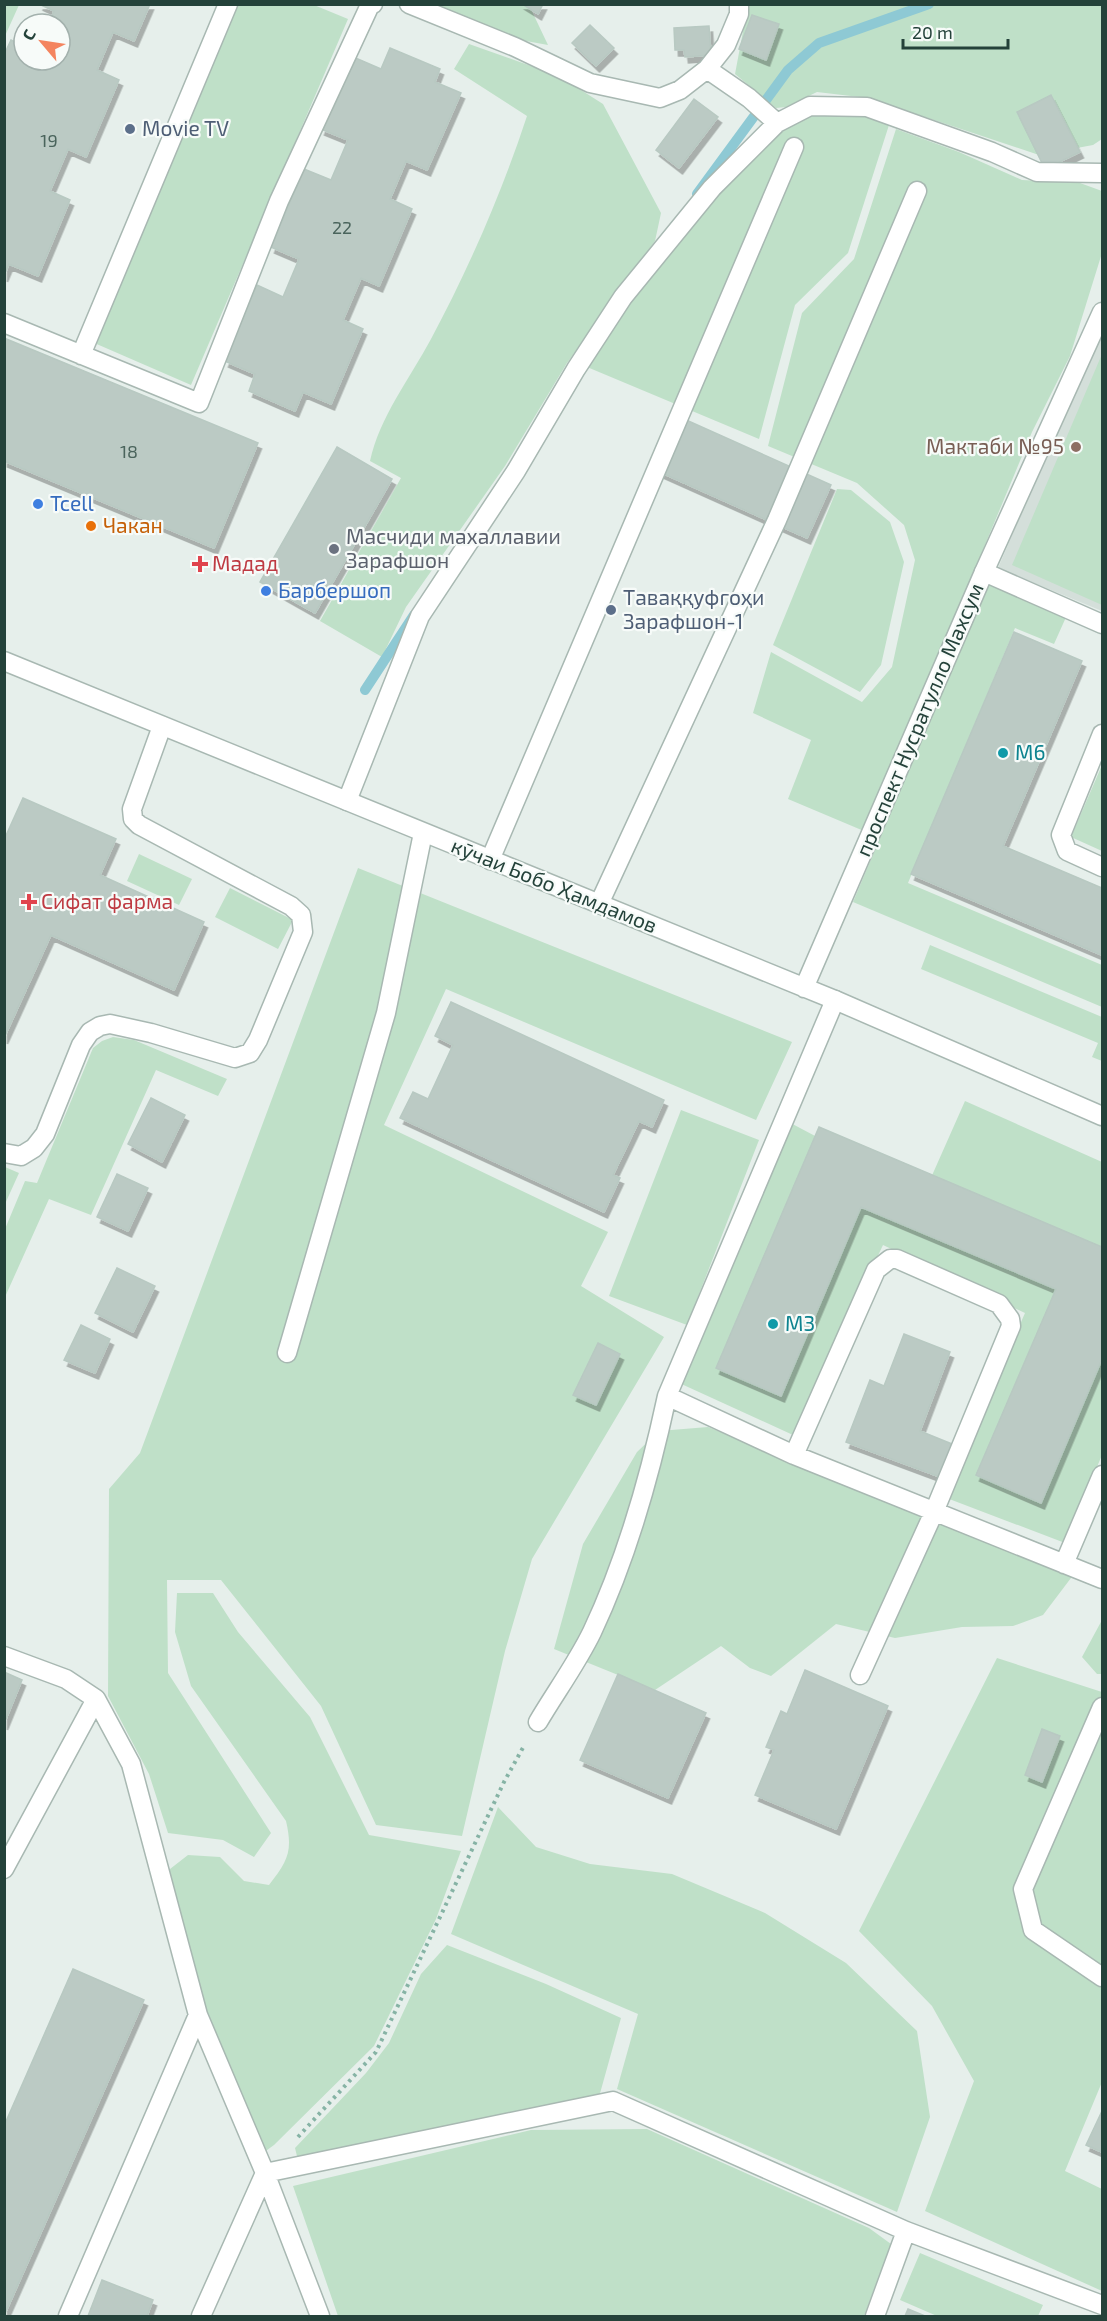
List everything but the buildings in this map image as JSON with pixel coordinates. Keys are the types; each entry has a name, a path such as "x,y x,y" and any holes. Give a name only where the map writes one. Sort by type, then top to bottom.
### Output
{"street":[{"path":"81,354 228,4"},
{"path":"410,4 515,47 590,83 660,98 680,90 707,69 726,45 739,14 739,4"},
{"path":"4,323 199,403 279,201 370,5"},
{"path":"707,69 749,98 772,118"},
{"path":"347,801 420,616 516,471 576,369 623,297 772,118 810,106 867,107 992,152 1037,172 1102,173"},
{"path":"490,860 794,147"},
{"path":"599,904 777,520 917,190"},
{"path":"984,572 1102,312"},
{"name":"проспект Нусратулло Махсум","path":"804,988 984,572 1102,624"},
{"name":"кӯчаи Бобо Ҳамдамов","path":"7,667 162,726 835,1000 1102,1116"},
{"path":"4,1153 21,1156 34,1148 45,1134 81,1045 90,1032 100,1026 110,1024 151,1033 234,1058 249,1053 258,1040 303,932 302,915 291,906 151,832 133,819 132,809 162,726"},
{"path":"1102,734 1061,836 1067,851 1102,867"},
{"path":"287,1353 386,1013 423,833"},
{"path":"538,1722 591,1633 615,1573 653,1460 667,1396 835,1000"},
{"path":"794,1455 876,1270 890,1259 897,1259 999,1304 1010,1319 1011,1326 933,1512 860,1675"},
{"path":"667,1396 794,1455 1102,1579"},
{"path":"1064,1564 1102,1475"},
{"path":"4,1656 66,1679 96,1699 131,1764 198,2015 265,2173 320,2316"},
{"path":"4,1869 96,1699"},
{"path":"1102,1707 1023,1889 1033,1930 1102,1977"},
{"path":"68,2316 198,2015"},
{"path":"265,2173 613,2101 906,2231 1102,2306"},
{"path":"201,2316 265,2173"},
{"path":"875,2316 906,2231"}],"path":[{"path":"297,2138 376,2052 504,1782 538,1722"}],"shaded area":[{"name":"Mактаби №95","path":"1102,325 1102,611 998,568"}],"green space":[{"path":"4,5 19,5 16,12 12,12 12,20 5,36"},
{"path":"238,5 314,5 348,19 191,385 92,342"},
{"path":"426,5 529,5 548,45 515,39"},
{"path":"748,5 1102,5 1102,139 1093,145 1039,155 868,98 817,92 786,107 776,108 735,74"},
{"path":"469,44 559,76 603,104 661,213 655,241 567,363 505,466 406,607 382,657 320,621 401,478 370,461 374,445 396,398 431,339 459,285 496,201 527,116 454,69"},
{"path":"812,112 865,113 889,125 848,253 795,305 759,439 587,367 629,302 711,200 778,133"},
{"path":"896,129 959,152 1022,180 1080,183 1102,191 1102,253 1070,356 1032,432 975,569 871,834 788,799 811,740 753,713 771,652 862,702 892,667 915,560 904,525 857,483 768,446 802,313 854,259"},
{"name":"Mактаби №95","path":"1102,354 1102,605 1012,565"},
{"path":"837,489 851,490 890,522 904,562 881,665 860,692 773,645"},
{"path":"988,582 1067,615 1054,644 1015,628 908,883 1102,965 1102,1007 853,902"},
{"path":"1102,765 1102,851 1071,837"},
{"path":"139,854 192,879 179,905 127,881"},
{"path":"358,868 792,1042 756,1120 446,989 384,1125 608,1232 581,1286 664,1337 532,1559 505,1651 462,1836 376,1825 321,1706 221,1580 167,1580 168,1673 271,1833 254,1857 223,1840 168,1833 149,1774 108,1696 109,1489 140,1453"},
{"path":"230,888 293,920 278,949 215,917"},
{"path":"930,945 1102,1017 1102,1061 1092,1057 1098,1043 921,969"},
{"path":"113,1037 134,1040 227,1079 218,1096 156,1070 91,1215 49,1199 5,1297 5,1229 25,1181 37,1183 93,1048"},
{"path":"965,1101 1102,1162 1102,1278 922,1198"},
{"path":"681,1110 759,1140 687,1325 609,1296"},
{"path":"783,1119 834,1146 855,1197 1102,1309 1102,1455 1065,1543 944,1497 1025,1313 883,1245 793,1435 677,1382"},
{"path":"5,1167 19,1173 4,1204"},
{"path":"708,1427 1074,1574 1043,1615 1013,1626 962,1627 895,1638 836,1624 771,1676 750,1668 721,1646 655,1690 554,1649 583,1544 637,1452 659,1431"},
{"path":"177,1593 213,1593 238,1632 310,1717 369,1835 461,1851 436,1919 374,2046 274,2145 263,2153 203,2015 161,1876 188,1855 220,1857 244,1881 269,1885 285,1862 289,1848 288,1831 286,1821 191,1686 175,1632"},
{"path":"1102,1620 1102,1674 1097,1674 1082,1657"},
{"path":"997,1658 1102,1692 1102,2082 1065,2171 1102,2189 1102,2291 925,2211 974,2081 932,2006 859,1931"},
{"path":"498,1807 536,1847 590,1864 672,1874 765,1913 846,1963 917,2031 930,2117 897,2212 617,2089 638,2014 451,1934"},
{"path":"447,1945 546,1984 621,2018 599,2097 298,2160 295,2148 366,2073 389,2043 421,1974"},
{"path":"647,2129 869,2228 891,2244 864,2316 338,2316 293,2186 531,2130"},
{"path":"920,2253 1043,2305 1038,2316 937,2316 900,2300"}],"waterway":[{"path":"697,194 788,70 819,43 929,4"},
{"path":"365,690 414,615"}],"place":[{"name":"Movie TV","path":"130,129"},
{"name":"Mактаби №95","path":"1076,447"},
{"name":"Tcell","path":"38,504"},
{"name":"Чакан","path":"91,526"},
{"name":"Масчиди махаллавии Зарафшон","path":"334,549"},
{"name":"Мадад","path":"200,564"},
{"name":"Барбершоп","path":"266,591"},
{"name":"Таваққуфгоҳи Зарафшон-1","path":"611,610"},
{"name":"М6","path":"1003,753"},
{"name":"Сифат фарма","path":"29,902"},
{"name":"М3","path":"773,1324"}]}
